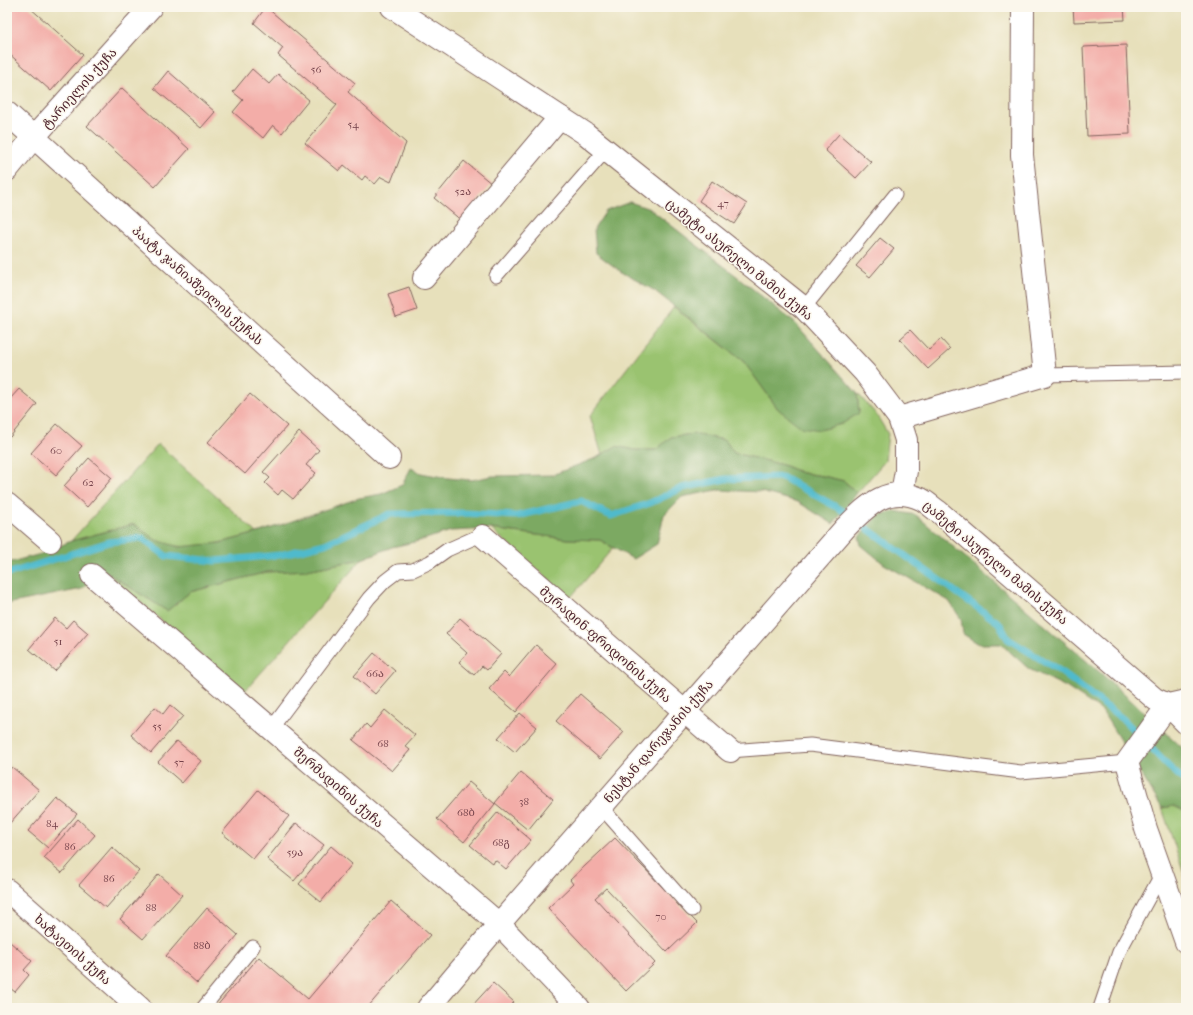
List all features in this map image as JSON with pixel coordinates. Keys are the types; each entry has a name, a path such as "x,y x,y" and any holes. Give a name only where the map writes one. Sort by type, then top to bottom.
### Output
{"street":[{"name":"ტარიელის ქუჩა","path":"7,170 34,137 151,7"},
{"name":"ცამეტი ასურელი მამის ქუჩა","path":"392,7 586,134 804,308 865,373 899,418 906,440 906,471 902,493 922,499 939,512 1155,699 1171,709 1186,723"},
{"path":"899,418 1044,374 1022,155 1023,7"},
{"name":"პაატა ჯანიაშვილის ქუჩას","path":"7,113 389,458"},
{"path":"424,278 560,117"},
{"name":"ნესტან-დარეჯანის ქუჩა","path":"428,1008 499,924 846,527 865,508 881,497 902,493"},
{"path":"7,504 50,541"},
{"name":"მურადინ-ფრიდონის ქუჩა","path":"483,536 730,751"},
{"name":"შერმადინის ქუჩა","path":"92,575 499,924 579,1008"},
{"path":"1171,709 1127,762 1161,875 1186,942"},
{"name":"ხატაეთის ქუჩა","path":"7,890 140,1008"}],"lane":[{"path":"496,276 606,150"},
{"path":"804,308 895,195"},
{"path":"1044,374 1186,372"},
{"path":"271,729 369,598 385,581 398,571 413,570 430,562 447,550 474,538 483,536"},
{"path":"730,751 810,745 1021,772 1127,762"},
{"path":"601,807 692,910"},
{"path":"1100,1008 1119,952 1161,875"},
{"path":"203,1008 253,947"}],"green space":[{"path":"630,202 650,209 795,323 857,393 859,413 842,424 820,430 801,427 778,409 744,362 655,291 620,271 596,253 594,229 606,211"},
{"path":"674,307 744,362 778,409 859,413 857,393 876,414 888,434 885,461 857,493 844,481 802,473 783,465 734,453 725,440 693,434 671,437 656,450 635,450 616,446 602,455 590,416"},
{"path":"693,434 725,440 734,453 783,465 802,473 844,481 857,493 833,524 798,502 761,492 717,490 682,497 664,515 657,544 633,559 600,540 568,539 491,529 451,531 419,541 392,547 362,559 307,570 267,572 190,592 167,611 103,570 82,589 7,604 7,563 41,554 71,541 134,524 156,540 179,547 220,543 257,533 359,498 381,494 402,485 411,468 421,473 448,478 471,480 492,476 552,475 596,458 616,446 635,450 656,450 671,437"},
{"path":"158,444 257,533 220,543 180,546 167,544 156,540 134,524 71,541"},
{"path":"895,511 916,515 1103,675 1186,751 1186,812 1174,806 1162,808 1102,711 1066,687 1029,669 1001,644 979,644 963,634 961,619 949,601 884,564 861,545 859,537 878,515"},
{"path":"491,529 568,539 600,540 613,548 570,598"},
{"path":"362,559 244,692 103,570 167,611 190,592 267,572 307,570"},
{"path":"1174,806 1186,812 1186,879 1162,808"}],"building":[{"path":"13,7 29,7 83,55 51,91 7,52 7,13"},
{"path":"266,7 355,83 348,92 406,143 391,182 381,177 375,184 365,176 362,180 344,165 339,171 305,143 337,105 278,55 283,48 254,23"},
{"path":"1073,7 1124,7 1125,20 1074,22"},
{"path":"1126,45 1130,134 1087,136 1083,47"},
{"path":"252,69 269,84 278,74 309,100 282,133 273,125 263,138 233,112 243,100 233,92"},
{"path":"168,71 215,112 201,128 154,88"},
{"path":"122,88 189,149 155,187 87,126"},
{"path":"839,134 871,162 856,178 825,150"},
{"path":"464,161 492,184 462,221 434,198"},
{"path":"712,181 747,204 734,224 699,201"},
{"path":"880,238 894,249 870,277 856,266"},
{"path":"409,287 417,310 396,317 388,294"},
{"path":"910,330 929,350 941,339 950,349 928,369 900,339"},
{"path":"19,389 37,404 10,437 7,435 7,397 10,399"},
{"path":"250,394 287,426 245,474 208,442"},
{"path":"57,424 82,446 56,475 31,453"},
{"path":"299,432 319,450 306,465 316,473 293,499 282,490 278,495 265,483 270,478 263,472"},
{"path":"89,458 112,478 87,507 64,486"},
{"path":"55,618 66,628 73,620 88,633 55,671 29,649"},
{"path":"460,618 501,654 487,670 482,666 474,675 459,662 467,653 446,634"},
{"path":"536,645 557,664 516,712 489,689 504,672 509,677"},
{"path":"374,653 395,671 375,694 354,676"},
{"path":"580,694 624,732 600,759 556,721"},
{"path":"170,705 183,716 151,753 131,735 155,707 163,714"},
{"path":"385,710 415,735 405,746 410,750 392,771 353,740 366,724 370,728"},
{"path":"520,713 537,727 515,752 498,738"},
{"path":"177,741 201,761 182,783 158,762"},
{"path":"12,767 39,790 9,824 7,822 7,773"},
{"path":"521,772 553,799 528,830 495,803"},
{"path":"469,782 495,804 464,842 437,819"},
{"path":"258,790 289,816 253,859 222,833"},
{"path":"57,798 77,814 48,848 28,831"},
{"path":"498,812 531,840 506,869 495,860 493,864 470,845"},
{"path":"78,819 95,835 62,873 44,858"},
{"path":"296,823 324,845 294,881 267,859"},
{"path":"615,838 697,923 667,952 606,888 595,898 655,963 626,991 548,908 573,884 570,880"},
{"path":"331,846 352,864 321,902 299,884"},
{"path":"112,847 139,871 106,908 79,885"},
{"path":"159,874 182,895 143,939 120,919"},
{"path":"391,901 430,935 367,1008 215,1008 259,957 308,999"},
{"path":"207,908 238,935 197,983 166,956"},
{"path":"10,942 32,961 24,970 29,975 15,992 10,988 7,991 7,946"},
{"path":"493,983 514,1002 509,1008 470,1008"}],"waterway":[{"path":"7,574 109,542 142,538 166,556 215,561 280,555 325,544 390,514 465,513 517,516 581,501 611,516 650,503 682,488 725,479 782,477 840,509 999,623 1008,639 1057,669 1123,719 1168,766 1186,782"}]}
